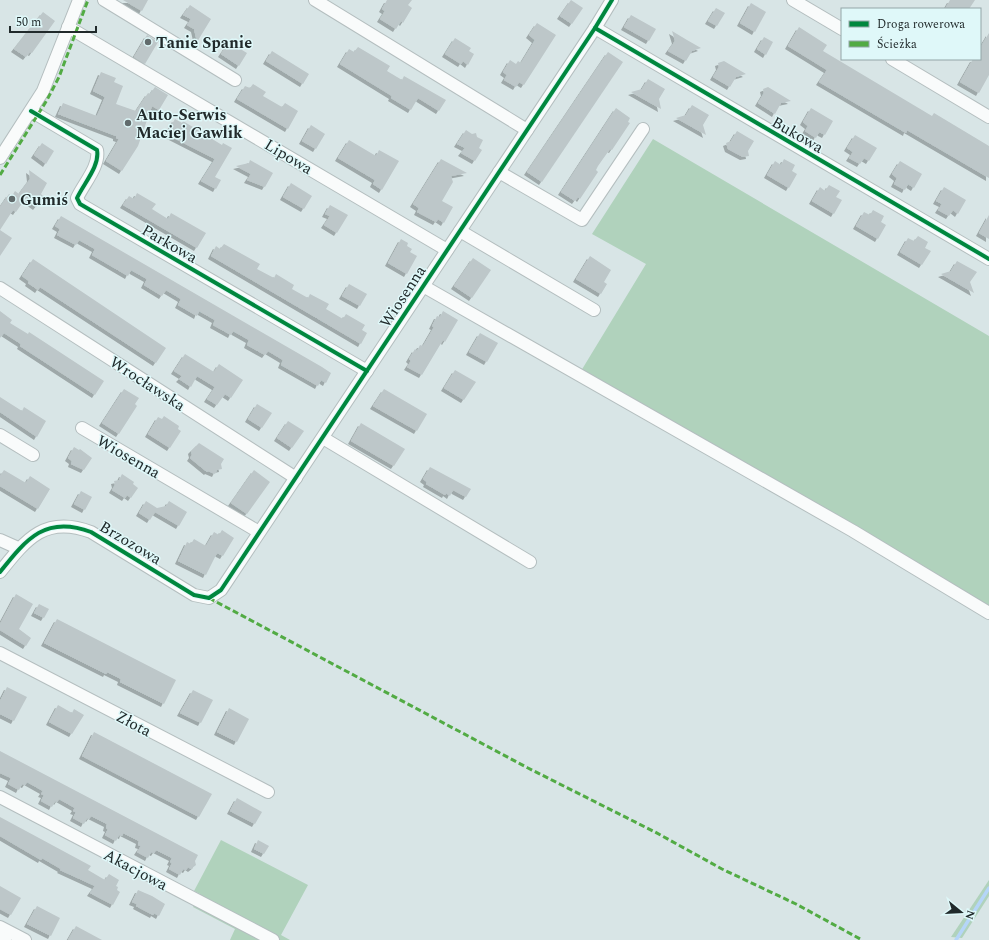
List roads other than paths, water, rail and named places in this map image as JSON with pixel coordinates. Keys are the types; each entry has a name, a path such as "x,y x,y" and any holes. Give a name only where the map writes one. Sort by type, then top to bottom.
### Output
{"street":[{"path":"0,158 31,111 51,73 79,0"},
{"path":"104,0 235,80"},
{"path":"315,0 527,130"},
{"path":"793,0 841,28"},
{"name":"Wiosenna","path":"209,598 221,590 252,546 259,532 595,28 610,1"},
{"name":"Lipowa","path":"68,27 447,250"},
{"name":"Bukowa","path":"595,28 989,259"},
{"path":"894,60 989,117"},
{"name":"Parkowa","path":"31,111 97,150 98,156 96,163 77,198 80,204 367,371"},
{"path":"499,172 582,220 643,129"},
{"path":"460,231 594,310"},
{"path":"423,286 853,531 989,613"},
{"name":"Wrocławska","path":"0,288 296,478"},
{"name":"Wiosenna","path":"82,428 259,532"},
{"path":"0,435 33,455"},
{"path":"323,438 530,562"},
{"name":"Brzozowa","path":"18,548 33,536 46,529 63,525 75,526 91,532 194,595 209,598"},
{"path":"0,540 18,548 0,572"},
{"name":"Złota","path":"0,653 268,792"},
{"name":"Akacjowa","path":"0,797 273,940"},
{"path":"0,927 25,940"},
{"path":"0,938 5,940"}],"waterway":[{"path":"956,940 989,888"}],"place":[{"name":"Tanie Spanie","path":"148,42"},
{"name":"Auto-Serwis Maciej Gawlik","path":"128,123"},
{"name":"Gumiś","path":"12,199"}]}
